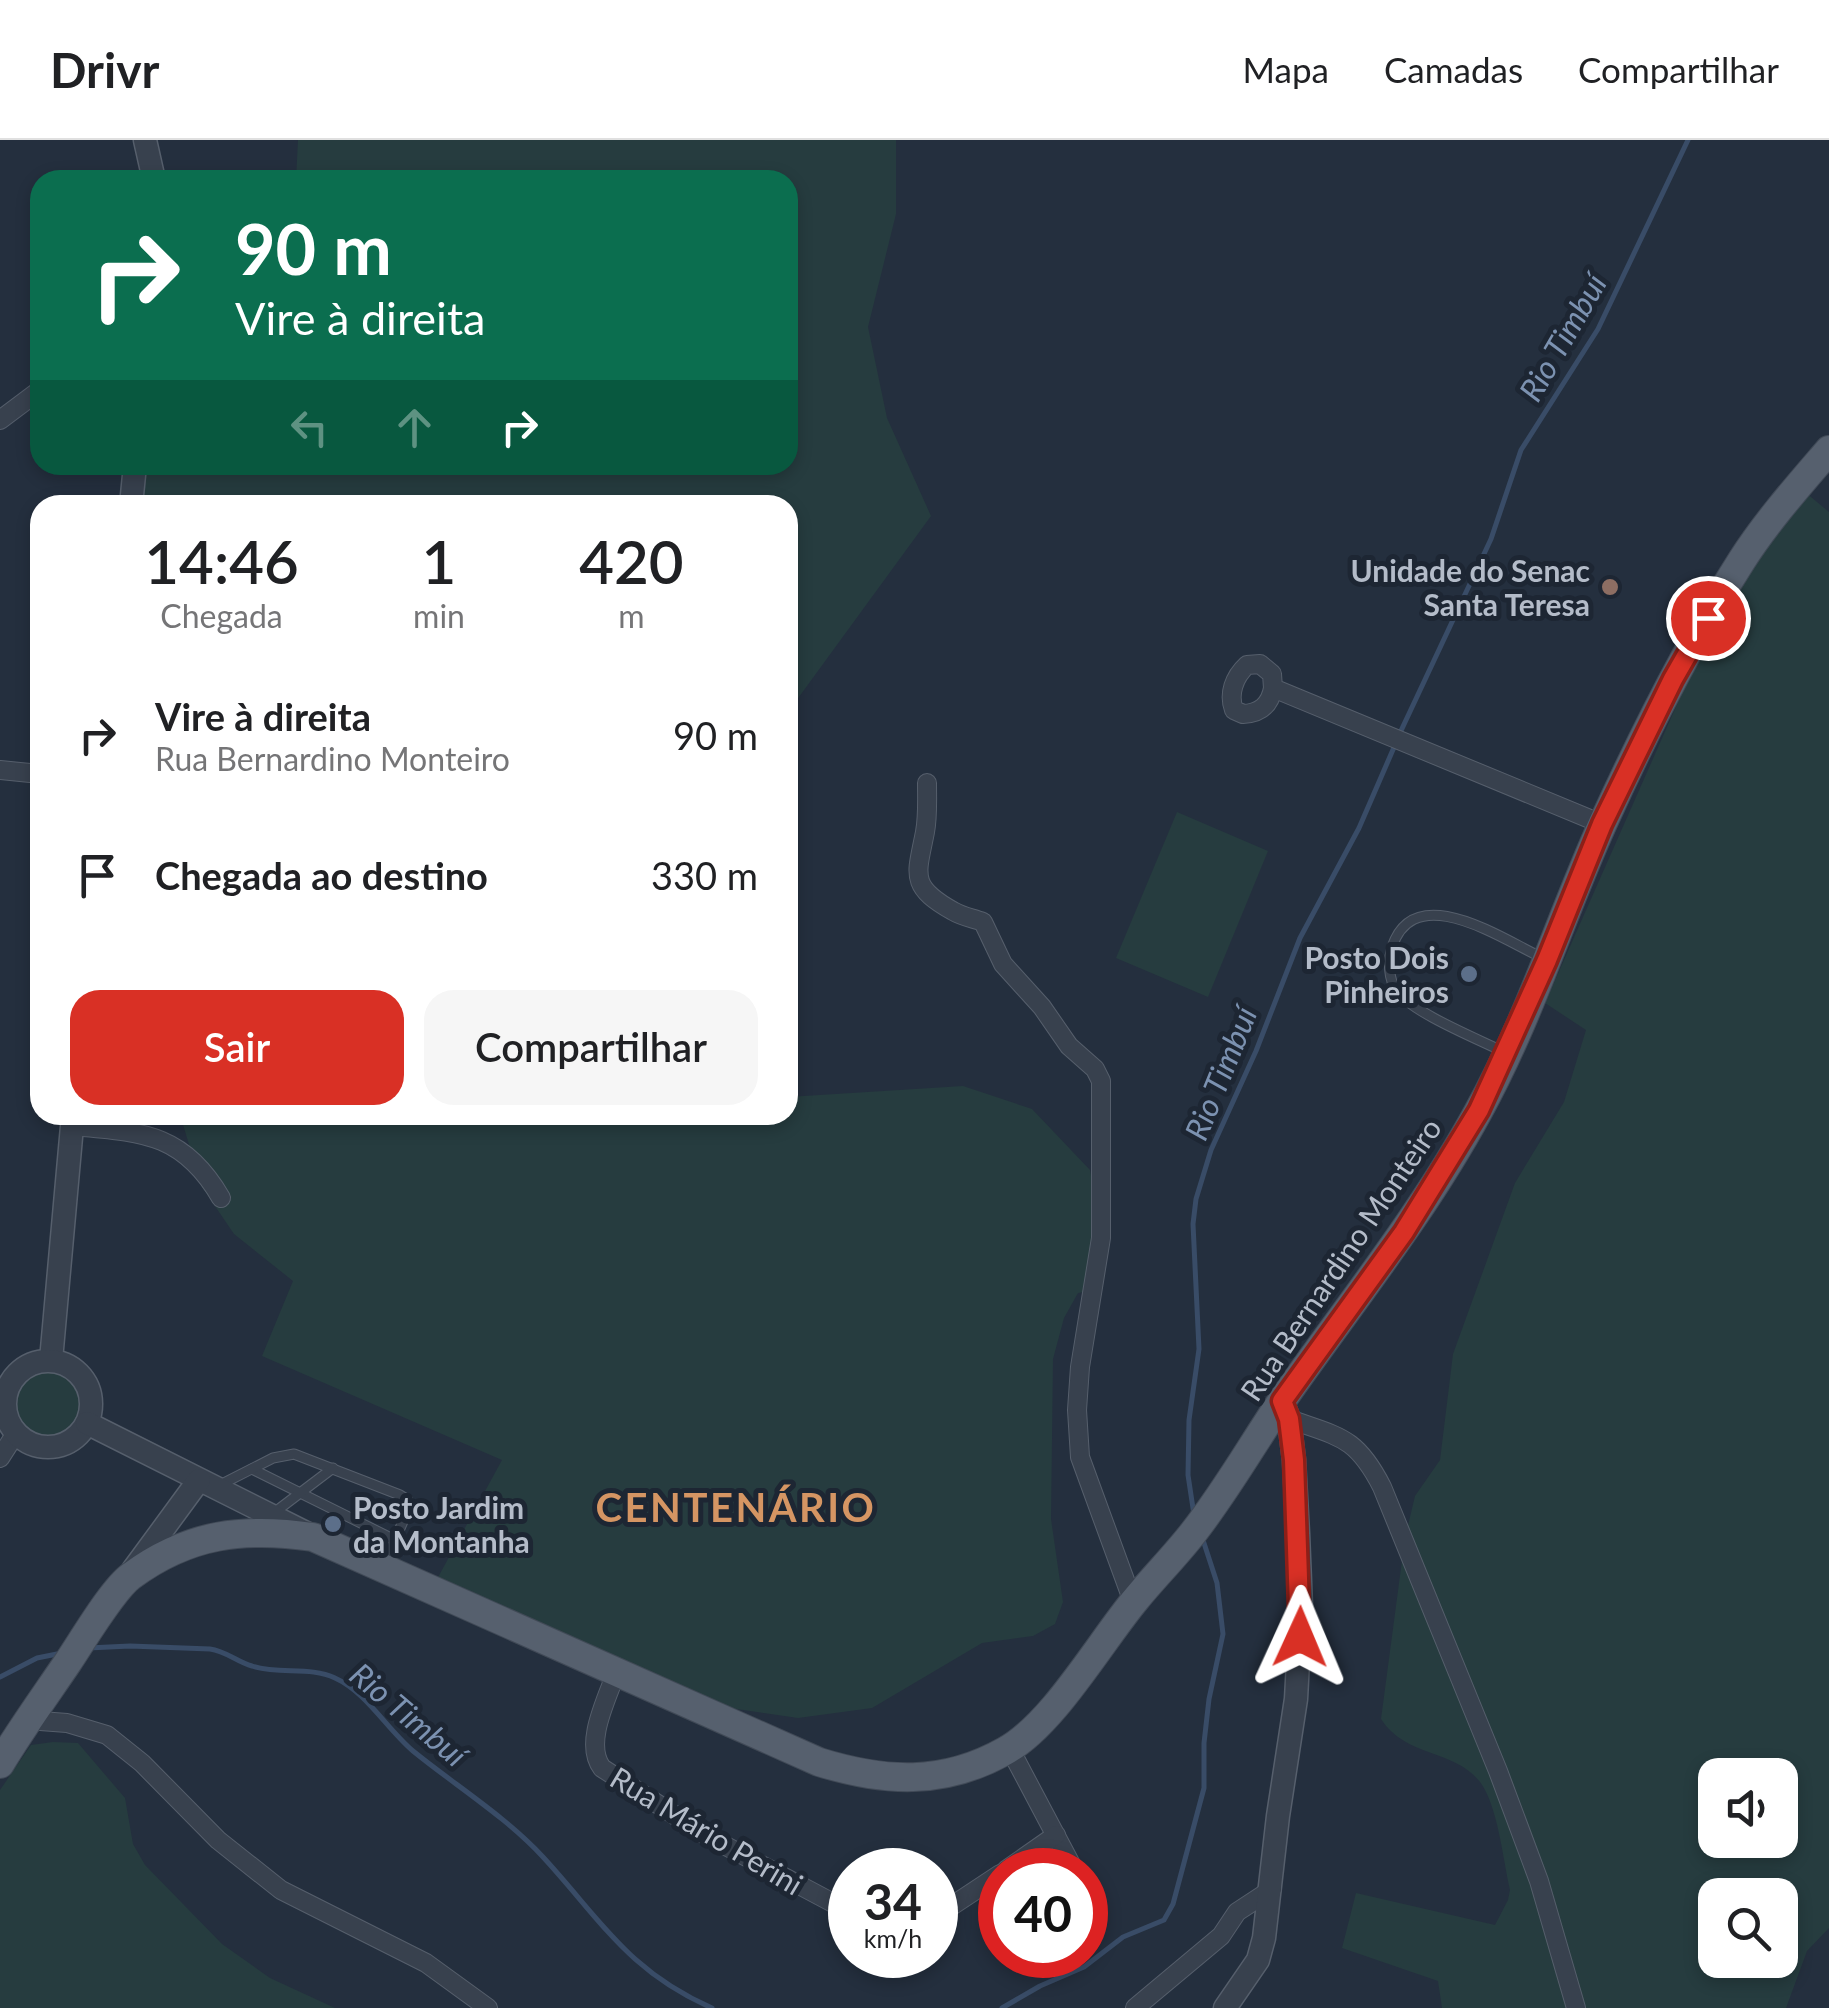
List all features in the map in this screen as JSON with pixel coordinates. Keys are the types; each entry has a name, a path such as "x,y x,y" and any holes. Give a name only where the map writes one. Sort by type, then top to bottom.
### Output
{"main road":[{"name":"Rua Bernardino Monteiro","path":"313,1536 819,1762 858,1774 895,1778 938,1775 1010,1749 1045,1716 1133,1602 1192,1534 1285,1410 1404,1232 1479,1110 1547,960 1602,824 1673,679 1744,556 1829,450"},
{"path":"0,1764 129,1577 172,1552 240,1531 313,1536"}],"street":[{"path":"145,140 152,170"},
{"path":"0,420 30,398"},
{"path":"1273,688 1602,824"},
{"path":"0,770 30,773"},
{"path":"927,783 926,823 916,863 919,881 940,902 966,918 984,922 1003,964 1042,1007 1069,1046 1095,1069 1101,1081 1101,1238 1077,1410 1080,1456 1133,1602"},
{"path":"51,1360 72,1125"},
{"path":"101,1125 142,1132 177,1147 197,1165 220,1198"},
{"path":"51,1360 68,1364 81,1375 90,1390 92,1407 88,1423 77,1437 46,1448 29,1444 16,1433 2,1400 20,1371 34,1362 51,1360"},
{"path":"1225,2008 1258,1960 1272,1889 1278,1816 1296,1700 1301,1606 1294,1460 1285,1410"},
{"path":"1285,1410 1356,1446 1368,1459 1382,1487 1539,1881 1576,2008"},
{"path":"88,1423 313,1536"},
{"path":"0,1458 16,1433"},
{"path":"129,1577 178,1504 207,1484"},
{"name":"Rua Mário Perini","path":"617,1670 595,1741 594,1754 602,1768 708,1836 828,1900"},
{"path":"27,1720 68,1723 107,1736 142,1763 218,1840 268,1880 315,1909 426,1963 488,2008"},
{"path":"1010,1749 1063,1848"},
{"path":"1037,1848 1056,1835"},
{"path":"1135,2008 1220,1936 1237,1912 1272,1889"}],"lane":[{"path":"1505,1053 1409,1003 1395,989 1389,969 1391,948 1414,916 1432,913 1450,916 1547,960"},
{"path":"207,1484 283,1454 332,1468 408,1500 396,1541 382,1567"},
{"path":"270,1515 332,1468"},
{"path":"252,1469 396,1541"}],"green space":[{"path":"298,140 896,140 896,214 868,327 887,418 931,516 798,698 798,495 140,495 142,475 798,475 798,170 296,170"},
{"path":"1805,492 1829,512 1829,1928 1807,1951 1798,1975 1798,1878 1698,1878 1698,1978 1797,1978 1786,2008 1442,2008 1438,1981 1342,1948 1356,1893 1495,1925 1510,1890 1496,1819 1480,1782 1458,1764 1404,1741 1381,1719 1405,1538 1415,1496 1440,1460 1453,1354 1515,1183 1564,1102 1586,1030 1545,1003 1709,632 1742,577"},
{"path":"1177,812 1268,851 1208,997 1116,958"},
{"path":"963,1086 1032,1109 1090,1170 1100,1226 1096,1290 1078,1293 1064,1318 1053,1359 1051,1519 1063,1602 1055,1624 1033,1636 982,1643 872,1708 798,1718 702,1704 436,1581 502,1460 262,1356 293,1281 234,1234 202,1187 183,1125 798,1125 798,1096"},
{"path":"48,1367 62,1369 73,1377 81,1388 81,1416 73,1427 62,1435 48,1437 34,1435 23,1427 15,1416 13,1402 15,1388 23,1377 34,1369"},
{"path":"78,1743 125,1798 133,1844 145,1865 222,1944 270,1978 335,2008 0,2008 0,1790 31,1745"}],"waterway":[{"name":"Rio Timbuí","path":"1399,735 1491,539 1521,450 1598,329 1688,140"},
{"name":"Rio Timbuí","path":"1194,1515 1188,1475 1189,1420 1199,1349 1193,1224 1196,1199 1211,1150 1256,1051 1300,938 1359,828 1395,745"},
{"name":"Rio Timbuí","path":"1002,2008 1084,1967 1123,1937 1164,1920 1173,1904 1204,1788 1209,1699 1223,1634 1217,1583 1203,1540"},
{"name":"Rio Timbuí","path":"88,1648 210,1649 252,1666 315,1672 346,1684 413,1751 528,1842 637,1961 658,1978 712,2008"},
{"name":"Rio Timbuí","path":"0,1677 37,1658 62,1653"}],"place":[{"name":"Unidade do Senac Santa Teresa","path":"1610,587"},
{"name":"Posto Dois Pinheiros","path":"1469,974"},
{"name":"Posto Jardim da Montanha","path":"333,1524"}],"district":[{"name":"CENTENÁRIO","path":"736,1507"}],"route":[{"path":"1300,1637 1294,1460 1289,1419 1282,1401 1404,1232 1479,1110 1547,960 1602,824 1673,679 1708,618"}]}
